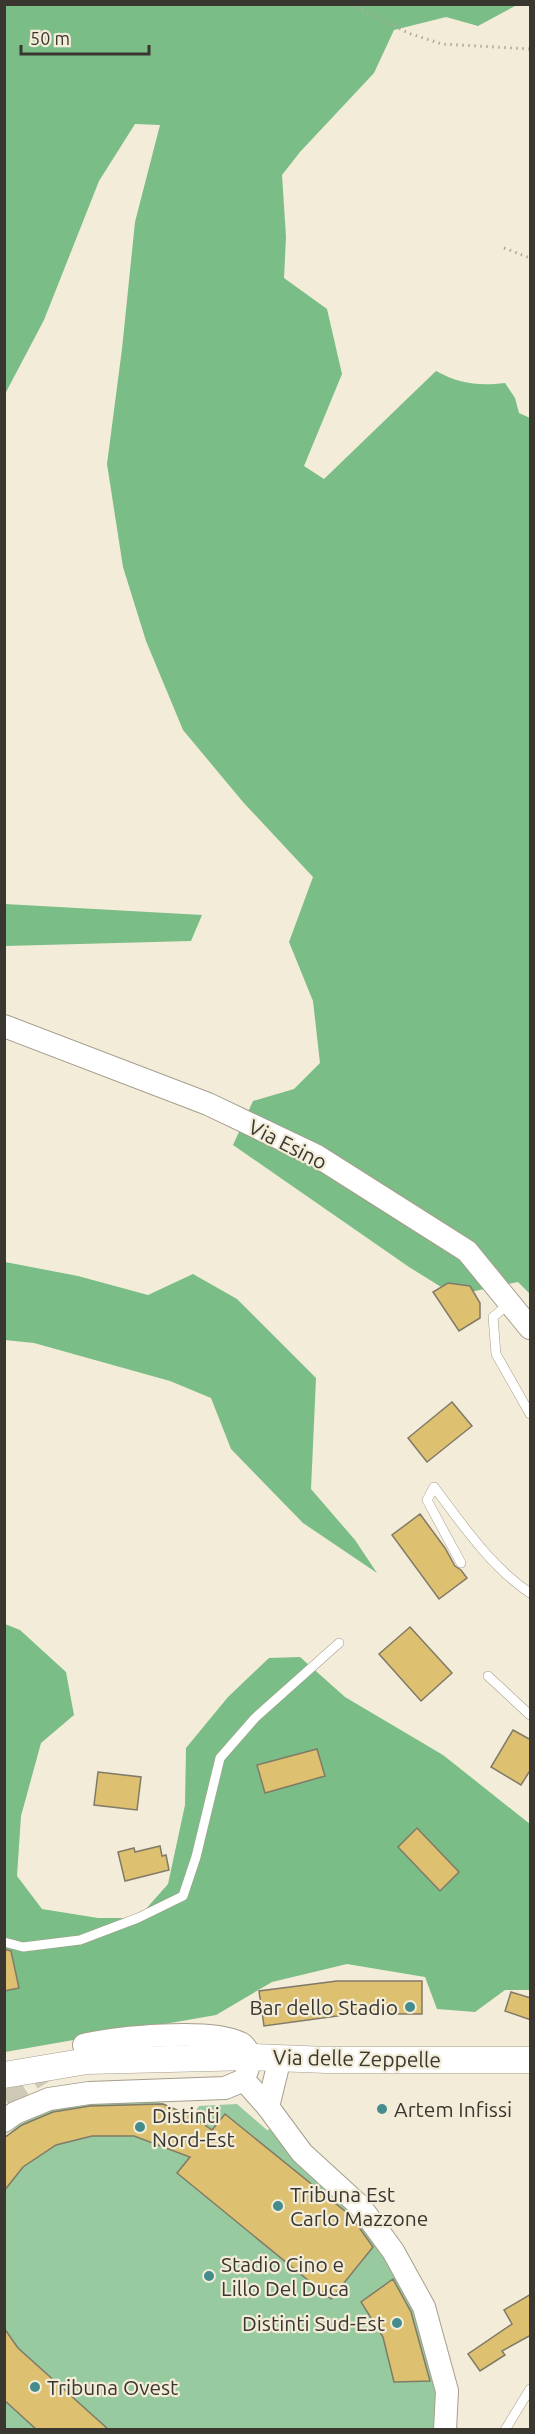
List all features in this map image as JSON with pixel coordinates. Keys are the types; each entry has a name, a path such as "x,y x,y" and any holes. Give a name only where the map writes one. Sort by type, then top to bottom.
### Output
{"main road":[{"name":"Via delle Zeppelle","path":"247,2068 280,2058 531,2060"},
{"path":"4,2075 87,2061 247,2068"}],"street":[{"name":"Via Esino","path":"4,1026 208,1104 317,1156 466,1251 531,1328"},
{"name":"Via delle Zeppelle","path":"84,2045 111,2039 167,2036 225,2038 242,2044 247,2068"},
{"path":"268,2107 280,2058"},
{"path":"4,2121 15,2113 48,2098 89,2093 225,2088 247,2068 268,2107 302,2153 360,2206 393,2251 424,2307 447,2391 445,2430"}],"lane":[{"path":"510,1303 493,1317 495,1354 531,1414"},
{"path":"461,1563 427,1500 434,1487 469,1533 512,1581 531,1593"},
{"path":"4,1942 23,1947 80,1940 138,1918 183,1896 196,1857 220,1758 255,1718 339,1644"},
{"path":"488,1676 531,1715"},
{"path":"505,2430 531,2389"}],"path":[{"path":"351,4 408,33 442,44 531,49"},
{"path":"504,248 531,258"}],"green space":[{"path":"5,5 517,5 478,26 446,17 394,30 374,73 300,152 282,175 286,237 284,278 327,309 342,374 304,466 324,479 436,371 469,383 505,383 515,398 519,413 530,418 530,1294 518,1282 465,1293 446,1290 409,1267 233,1145 253,1101 294,1089 320,1063 313,1001 289,942 313,877 243,802 183,730 146,641 123,567 107,464 135,222 160,125 135,124 99,181 44,320 5,394"},
{"path":"5,904 202,915 191,941 5,946"},
{"path":"5,1262 78,1276 148,1295 193,1274 237,1299 316,1378 311,1489 355,1540 377,1573 303,1523 231,1449 211,1398 170,1381 34,1343 5,1340"},
{"path":"5,1624 20,1630 66,1672 74,1715 41,1743 21,1816 17,1876 42,1909 98,1918 138,1918 168,1884 185,1805 186,1748 228,1697 269,1658 300,1657 345,1697 443,1755 530,1824 530,1990 505,1990 475,2012 437,2009 425,1977 347,1964 272,1982 216,2015 5,2052"},
{"name":"Stadio Cino e Lillo Del Duca","path":"135,2097 162,2103 192,2117 199,2106 237,2104 267,2130 292,2125 397,2247 453,2429 5,2430 5,2138 17,2126 51,2108"}],"building":[{"path":"448,1283 470,1286 480,1303 480,1318 459,1331 433,1292"},
{"path":"452,1402 472,1426 427,1462 408,1438"},
{"path":"420,1514 455,1566 467,1578 439,1599 392,1535"},
{"path":"410,1627 452,1673 421,1701 379,1654"},
{"path":"513,1730 531,1740 531,1769 521,1785 491,1767"},
{"path":"317,1749 325,1776 265,1793 257,1765"},
{"path":"98,1772 141,1777 137,1810 94,1805"},
{"path":"417,1828 459,1872 440,1891 398,1847"},
{"path":"160,1846 162,1856 166,1855 169,1870 125,1881 118,1852 134,1848 135,1852"},
{"path":"4,1949 11,1951 19,1988 4,1991"},
{"path":"337,1981 422,1981 422,2014 352,2014 264,2026 259,1991"},
{"path":"511,1992 531,1998 531,2020 505,2011"},
{"name":"Tribuna Est Carlo Mazzone","path":"163,2104 193,2117 212,2130 225,2114 351,2216 373,2247 331,2299 177,2173 190,2157 134,2136 92,2136 56,2145 23,2167 4,2191 4,2138 22,2125 53,2112 90,2106"},
{"name":"Distinti Sud-Est","path":"393,2279 411,2312 430,2381 394,2382 383,2337 361,2302"},
{"path":"531,2294 531,2335 502,2351 505,2355 480,2371 468,2354 512,2324 504,2310"},
{"name":"Tribuna Ovest","path":"4,2328 18,2348 109,2430 37,2430 4,2400"}],"tunnel":[{"path":"4,2097 48,2069"}],"place":[{"name":"Bar dello Stadio","path":"410,2007"},
{"name":"Artem Infissi","path":"382,2109"},
{"name":"Distinti Nord-Est","path":"140,2127"},
{"name":"Tribuna Est Carlo Mazzone","path":"278,2206"},
{"name":"Stadio Cino e Lillo Del Duca","path":"209,2276"},
{"name":"Distinti Sud-Est","path":"397,2323"},
{"name":"Tribuna Ovest","path":"35,2387"}]}
